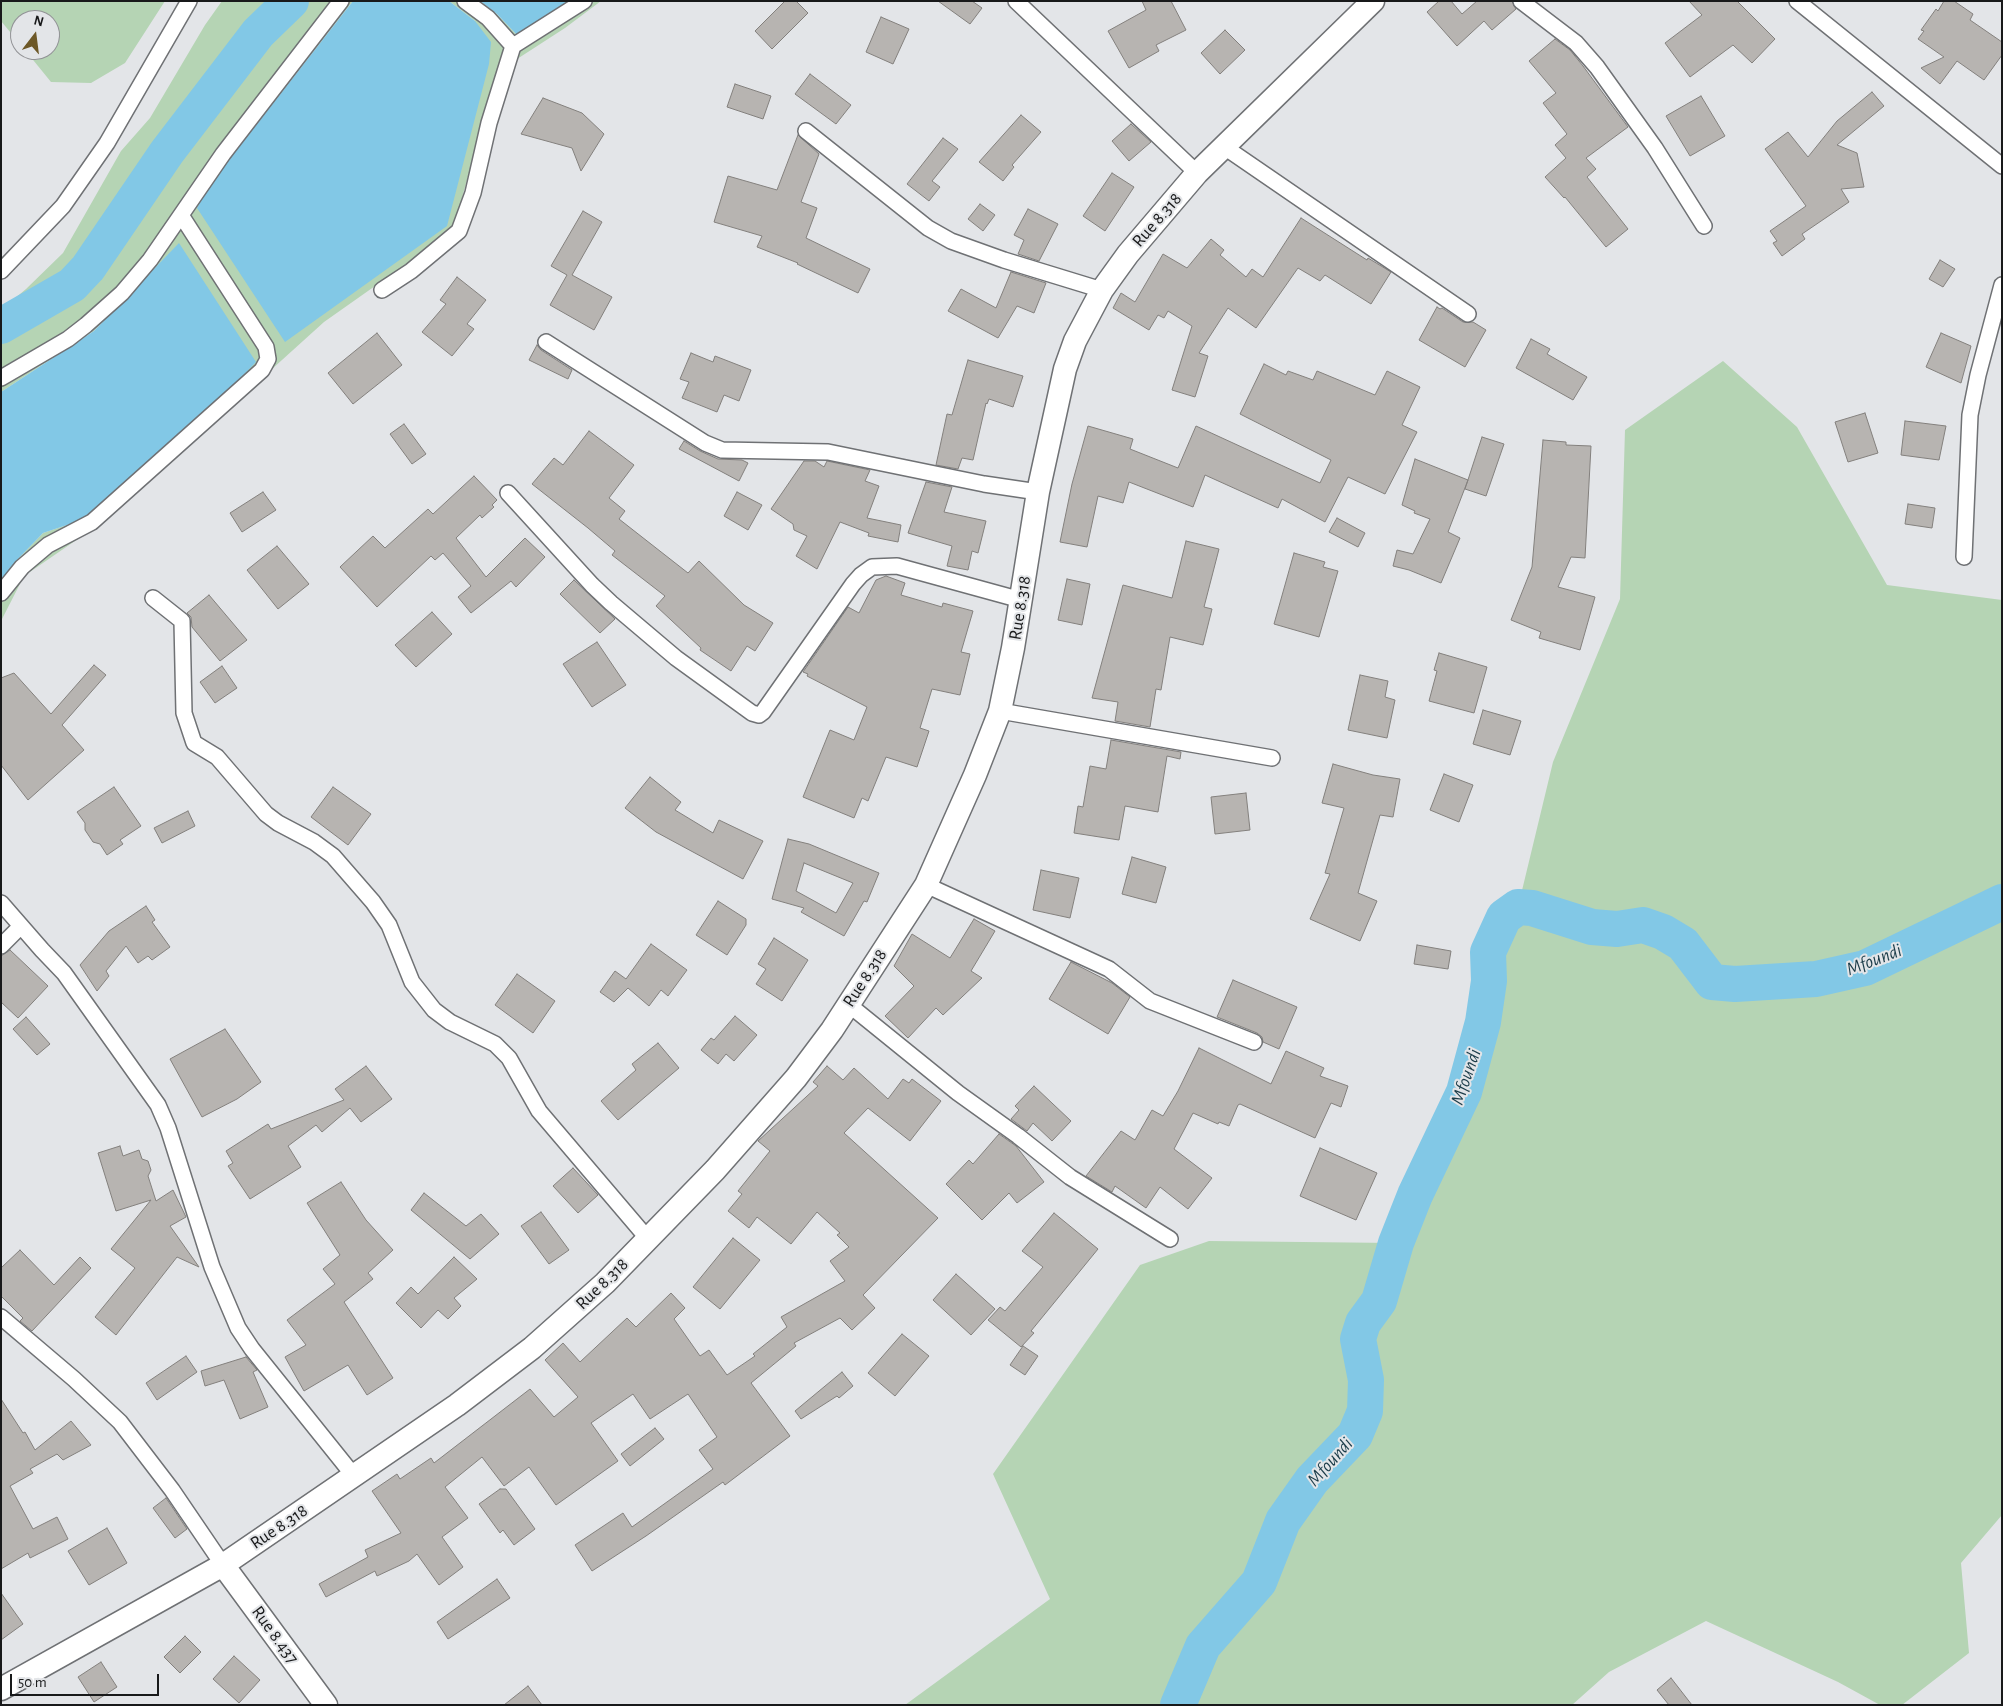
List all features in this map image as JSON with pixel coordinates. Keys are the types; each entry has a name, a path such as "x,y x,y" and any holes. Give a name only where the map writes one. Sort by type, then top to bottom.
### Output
{"main road":[{"name":"Rue 8.318","path":"4,1683 223,1565 457,1404 532,1348 605,1283 715,1170 796,1078 848,1004 926,885 975,775 1000,711 1021,600 1038,492 1065,370 1075,341 1102,290 1128,254 1197,173 1367,3"},
{"name":"Rue 8.437","path":"223,1565 326,1705"}],"street":[{"path":"1,271 62,206 107,143 189,1"},
{"path":"1,378 68,338 115,299 150,260 223,154 341,1"},
{"path":"465,1 488,18 513,46"},
{"path":"382,290 411,271 459,231 473,193 489,123 513,46 584,1"},
{"path":"1016,1 1197,173"},
{"path":"1521,1 1576,43 1597,67 1655,148 1704,226"},
{"path":"1797,1 2002,166"},
{"path":"806,131 928,228 952,241 1004,260 1102,290"},
{"path":"1223,146 1468,314"},
{"path":"1,593 22,567 48,545 92,522 262,370 268,359 266,347 181,215"},
{"path":"1964,556 1970,415 1978,375 2002,285"},
{"path":"546,342 705,443 722,450 828,452 984,484 1038,492"},
{"path":"508,493 592,585 611,603 676,658 752,714 758,715 764,712 853,584 872,567 883,565 897,566 1021,600"},
{"path":"153,598 182,622 184,713 194,743 216,756 266,814 278,824 314,842 333,856 373,902 389,925 412,982 434,1010 450,1022 495,1044 509,1058 539,1110 648,1239"},
{"path":"1000,711 1272,758"},
{"path":"926,885 1109,969 1150,1001 1254,1042"},
{"path":"1,903 64,973 158,1105 168,1128 212,1267 238,1328 252,1349 354,1476"},
{"path":"1,946 21,926"},
{"path":"848,1004 958,1093 1018,1136 1070,1177 1170,1239"},
{"path":"1,1317 74,1379 120,1422 172,1490 223,1565"}],"green space":[{"path":"1,1 165,1 125,63 91,83 51,82 33,60 60,60 60,10 10,10 10,32 1,21"},
{"path":"222,1 353,1 207,188 475,21 449,1 480,1 497,14 519,37 576,1 601,1 565,28 497,72 455,223 446,236 324,322 104,521 24,576 1,621 1,580 15,562 43,533 88,518 179,244 94,331 1,392 1,310 63,253 121,151 150,118 205,25"},
{"path":"1723,361 1797,427 1887,585 2002,600 2002,1515 1961,1563 1969,1653 1902,1705 1880,1705 1838,1682 1706,1621 1609,1672 1572,1705 905,1705 1050,1599 993,1474 1140,1265 1209,1241 1396,1243 1415,1195 1464,1092 1483,1022 1489,981 1488,952 1504,917 1518,907 1553,762 1620,599 1625,430"}],"water":[{"path":"353,1 449,1 475,21 491,42 489,64 447,226 285,342 197,208 207,188"},
{"path":"480,1 576,1 519,37 497,14"},
{"path":"179,243 256,362 190,430 88,518 43,533 15,562 1,580 1,392 94,331"}],"building":[{"path":"785,1 796,1 808,13 772,49 755,31"},
{"path":"938,1 972,1 982,8 970,24"},
{"path":"1142,1 1171,1 1186,30 1156,45 1159,51 1129,68 1108,31 1146,10"},
{"path":"1439,1 1451,1 1462,14 1477,1 1512,1 1516,9 1492,30 1484,21 1457,46 1427,12"},
{"path":"1689,1 1737,1 1775,39 1752,63 1733,45 1690,77 1665,43 1702,15"},
{"path":"1944,1 1954,1 1973,14 1970,20 2002,42 2002,55 1984,80 1957,61 1940,84 1921,68 1944,57 1918,39 1924,31 1921,30 1936,9 1938,11"},
{"path":"881,17 909,29 893,64 866,52"},
{"path":"1225,30 1245,50 1220,74 1201,53"},
{"path":"1555,39 1570,50 1628,127 1586,158 1596,169 1587,177 1628,229 1606,247 1565,197 1545,177 1566,158 1555,145 1567,134 1543,103 1556,93 1529,61"},
{"path":"810,74 851,105 836,124 795,94"},
{"path":"735,84 771,96 763,119 727,107"},
{"path":"1872,92 1884,106 1837,145 1857,153 1864,187 1841,189 1849,202 1802,234 1805,239 1782,256 1773,243 1777,241 1770,231 1806,206 1765,149 1788,132 1808,157 1837,121"},
{"path":"1701,96 1725,136 1690,156 1666,116"},
{"path":"543,98 582,113 604,134 581,171 572,148 521,134"},
{"path":"1021,115 1041,132 1012,165 1014,167 1003,181 979,162"},
{"path":"1131,124 1151,142 1129,161 1112,141"},
{"path":"798,135 819,154 801,202 817,208 806,238 870,269 858,293 798,263 757,247 762,236 714,222 728,176 777,190"},
{"path":"943,138 958,149 932,181 940,187 929,201 907,184"},
{"path":"1112,173 1134,187 1105,231 1083,216"},
{"path":"980,204 995,215 983,231 968,219"},
{"path":"1028,209 1058,224 1039,261 1018,254 1024,240 1014,235"},
{"path":"583,211 602,222 572,275 612,297 594,330 550,305 567,275 551,266"},
{"path":"1301,218 1367,260 1368,258 1391,272 1371,304 1325,275 1320,281 1298,268 1256,328 1228,308 1199,353 1208,356 1195,397 1172,390 1192,326 1168,311 1164,318 1158,315 1149,330 1113,308 1121,293 1135,302 1163,254 1187,268 1211,239 1224,250 1220,255 1246,277 1252,269 1263,277"},
{"path":"1940,260 1955,269 1943,287 1929,279"},
{"path":"1011,272 1046,283 1034,313 1017,306 998,338 948,311 961,289 996,308"},
{"path":"457,277 486,300 467,324 474,329 452,356 422,332 446,304 440,300"},
{"path":"1437,307 1442,308 1463,322 1473,322 1486,330 1465,367 1419,340"},
{"path":"377,333 402,365 353,404 328,373"},
{"path":"1941,333 1971,346 1961,383 1926,367"},
{"path":"1531,339 1550,349 1547,354 1587,377 1573,400 1516,368"},
{"path":"537,345 541,350 572,370 568,379 529,360"},
{"path":"691,353 713,362 715,356 751,370 739,401 724,395 717,412 682,398 689,382 680,379"},
{"path":"968,360 1023,376 1013,407 989,399 986,403 973,460 962,458 958,469 936,465 947,414 952,415"},
{"path":"1264,364 1286,375 1288,371 1313,380 1317,371 1375,395 1387,371 1420,387 1402,425 1417,432 1385,494 1348,477 1325,522 1282,499 1278,508 1205,475 1193,507 1129,482 1123,503 1098,496 1087,547 1060,542 1072,484 1088,426 1133,439 1130,449 1178,468 1196,426 1320,483 1331,460 1240,414"},
{"path":"1865,413 1878,453 1848,462 1835,422"},
{"path":"1905,421 1946,426 1939,460 1901,455"},
{"path":"404,424 426,454 412,464 390,434"},
{"path":"589,431 634,465 609,498 625,511 619,519 688,573 699,561 744,605 773,623 755,651 747,646 731,671 700,650 701,648 656,606 665,596 612,555 615,551 532,484 554,458 563,465"},
{"path":"1482,437 1504,444 1486,496 1465,489"},
{"path":"1543,440 1566,442 1566,445 1591,446 1585,558 1571,557 1558,587 1595,597 1580,650 1539,638 1541,632 1511,620 1532,567"},
{"path":"684,441 718,459 742,460 748,463 739,481 679,449"},
{"path":"1415,459 1468,480 1448,532 1460,538 1441,583 1409,570 1393,566 1397,550 1413,554 1430,519 1414,513 1415,511 1402,505"},
{"path":"804,461 815,461 824,467 827,461 870,470 865,481 879,486 867,518 901,525 898,542 868,536 869,533 840,522 817,569 796,556 807,536 794,530 793,524 771,509"},
{"path":"474,476 497,500 492,505 494,507 482,518 480,515 456,538 486,577 525,538 545,557 516,587 511,581 471,613 458,597 471,586 443,553 435,560 431,556 377,607 340,567 373,536 385,548 428,509 433,514"},
{"path":"926,482 952,487 944,512 986,521 978,553 972,551 968,570 947,566 952,546 908,533"},
{"path":"263,492 276,510 242,532 230,513"},
{"path":"737,492 762,505 748,530 724,516"},
{"path":"1908,504 1935,508 1932,528 1905,524"},
{"path":"1337,518 1365,533 1358,547 1329,532"},
{"path":"1186,541 1219,549 1204,607 1212,609 1203,645 1170,637 1161,690 1156,689 1150,727 1115,721 1118,702 1092,698 1123,585 1172,598"},
{"path":"277,546 309,584 278,609 247,570"},
{"path":"1294,553 1325,562 1323,567 1338,571 1319,637 1274,624"},
{"path":"886,576 905,583 901,595 942,607 943,603 973,611 961,652 970,654 960,695 932,689 920,728 929,731 917,767 886,757 868,801 862,798 854,818 803,797 830,730 854,740 867,707 807,676 808,674 803,672 848,607 859,613 876,580"},
{"path":"1067,579 1090,584 1082,625 1058,620"},
{"path":"574,580 615,619 600,633 560,594"},
{"path":"209,595 247,640 220,661 192,627 191,617 187,613"},
{"path":"432,612 452,634 416,667 395,645"},
{"path":"597,642 626,685 592,707 563,664"},
{"path":"1439,653 1487,667 1474,713 1429,701 1437,671 1434,670"},
{"path":"94,665 106,675 62,725 84,750 28,800 1,765 1,678 14,673 51,714"},
{"path":"222,666 237,688 215,703 200,682"},
{"path":"1360,675 1388,681 1385,697 1395,700 1387,738 1348,730"},
{"path":"1483,710 1521,721 1510,755 1473,744"},
{"path":"1111,740 1181,752 1180,759 1167,756 1158,812 1125,806 1119,840 1074,833 1078,806 1083,807 1090,766 1106,769"},
{"path":"1333,764 1373,775 1400,779 1393,817 1380,815 1358,893 1377,901 1360,941 1310,919 1330,874 1325,873 1344,808 1322,803"},
{"path":"1444,774 1473,785 1459,822 1430,810"},
{"path":"650,777 681,802 675,810 713,833 719,820 763,841 743,879 656,832 625,808"},
{"path":"114,787 141,826 120,840 123,844 107,855 100,844 93,842 85,830 85,823 77,812"},
{"path":"333,787 371,814 348,845 311,817"},
{"path":"1246,793 1250,830 1215,834 1211,797"},
{"path":"188,811 195,826 162,843 154,828"},
{"path":"788,839 809,844 879,873 867,902 864,901 844,936 801,912 804,908 772,899","holes":["804,863 853,883 836,913 796,891"]},
{"path":"1132,857 1166,867 1156,903 1122,894"},
{"path":"1041,870 1079,878 1070,918 1033,910"},
{"path":"718,901 746,919 746,925 727,955 696,935"},
{"path":"146,906 155,920 152,922 170,947 152,960 148,956 138,963 126,946 106,971 109,976 97,991 80,965 109,931"},
{"path":"974,919 995,931 971,971 982,978 943,1015 936,1008 908,1038 885,1016 914,986 894,966 912,934 950,958"},
{"path":"774,938 808,960 782,1001 756,984 766,969 758,964"},
{"path":"651,944 687,970 668,996 661,990 649,1006 628,988 614,1002 600,992 615,971 626,979"},
{"path":"1417,945 1451,951 1448,969 1414,964"},
{"path":"10,950 48,986 18,1018 1,1002 1,956"},
{"path":"1071,962 1112,983 1130,997 1108,1034 1049,999"},
{"path":"517,974 555,1001 533,1033 495,1005"},
{"path":"1233,980 1297,1007 1279,1049 1263,1042 1262,1037 1257,1033 1217,1017"},
{"path":"735,1016 757,1035 734,1061 726,1054 718,1064 701,1050 711,1038 714,1040"},
{"path":"26,1017 50,1044 37,1055 13,1029"},
{"path":"225,1029 261,1082 237,1099 202,1117 170,1059"},
{"path":"658,1043 679,1068 618,1120 601,1101 636,1070 632,1064"},
{"path":"1199,1048 1271,1084 1286,1051 1324,1068 1320,1076 1348,1086 1341,1107 1331,1103 1315,1138 1240,1104 1229,1126 1219,1122 1218,1124 1193,1113 1174,1149 1212,1178 1188,1209 1160,1187 1146,1208 1115,1186 1112,1192 1086,1176 1121,1131 1135,1140 1152,1110 1163,1116 1178,1091"},
{"path":"366,1066 392,1099 361,1122 350,1108 322,1132 316,1125 288,1146 301,1167 250,1199 228,1166 233,1163 226,1151 268,1124 271,1129 344,1100 335,1089"},
{"path":"827,1066 843,1080 854,1068 888,1099 903,1079 909,1083 912,1079 941,1101 910,1141 868,1108 844,1133 938,1218 863,1295 875,1308 852,1330 840,1318 794,1343 796,1346 751,1383 790,1436 725,1485 723,1482 592,1571 575,1545 623,1513 632,1527 713,1469 699,1450 717,1437 688,1394 650,1419 633,1394 591,1423 618,1461 556,1505 529,1467 504,1486 482,1457 445,1487 468,1518 442,1537 463,1567 439,1585 417,1554 409,1561 377,1576 375,1571 326,1597 319,1584 368,1557 365,1550 401,1533 372,1491 397,1474 400,1479 431,1458 434,1463 530,1389 554,1417 578,1397 545,1360 563,1343 580,1362 627,1318 636,1327 671,1293 685,1308 674,1319 700,1356 709,1350 727,1375 755,1356 753,1354 787,1327 781,1317 845,1281 830,1261 849,1247 837,1235 840,1233 817,1212 791,1244 757,1217 749,1228 728,1211 742,1194 738,1191 770,1151 758,1141 818,1086 813,1082"},
{"path":"1034,1086 1071,1121 1052,1141 1033,1123 1027,1131 1011,1119 1019,1110 1015,1106"},
{"path":"999,1134 1016,1146 1044,1182 1017,1203 1009,1193 982,1220 946,1184 969,1160 973,1164"},
{"path":"120,1146 123,1156 139,1150 142,1159 148,1161 151,1170 148,1176 156,1201 173,1190 186,1217 170,1226 199,1267 177,1257 116,1335 95,1317 135,1268 111,1249 151,1200 116,1211 98,1153"},
{"path":"1320,1148 1377,1173 1356,1220 1300,1196"},
{"path":"573,1168 598,1195 578,1213 553,1186"},
{"path":"341,1182 366,1220 393,1250 368,1273 373,1279 344,1302 393,1378 367,1395 348,1365 304,1391 285,1357 306,1345 287,1320 335,1284 323,1269 340,1255 307,1203"},
{"path":"424,1193 466,1226 481,1214 499,1234 470,1259 411,1210"},
{"path":"541,1212 569,1250 549,1264 521,1226"},
{"path":"1054,1213 1098,1249 1031,1331 1034,1333 1021,1347 988,1320 1000,1307 1005,1311 1043,1267 1022,1251"},
{"path":"733,1238 760,1260 720,1309 693,1287"},
{"path":"20,1250 54,1285 80,1257 91,1268 32,1331 20,1321 23,1318 1,1296 1,1268"},
{"path":"454,1257 477,1279 454,1298 461,1306 448,1319 438,1310 421,1328 396,1303 411,1287 418,1294"},
{"path":"956,1274 995,1309 971,1335 933,1300"},
{"path":"902,1334 929,1356 895,1396 868,1373"},
{"path":"1023,1346 1038,1356 1025,1375 1010,1365"},
{"path":"186,1356 197,1372 157,1400 146,1383"},
{"path":"246,1357 257,1370 253,1372 268,1407 240,1419 224,1380 205,1386 201,1371"},
{"path":"842,1372 853,1386 839,1398 837,1396 801,1419 795,1411"},
{"path":"1,1399 23,1433 25,1432 35,1450 71,1421 91,1445 63,1460 57,1454 30,1469 33,1473 10,1486 33,1529 57,1517 68,1539 30,1558 28,1553 1,1569"},
{"path":"655,1428 664,1439 630,1466 621,1454"},
{"path":"500,1489 506,1489 535,1529 514,1545 503,1530 500,1533 479,1504"},
{"path":"166,1498 187,1529 175,1538 153,1508"},
{"path":"107,1528 127,1563 89,1585 68,1551"},
{"path":"497,1579 510,1598 448,1639 437,1622"},
{"path":"1,1593 23,1624 1,1640"},
{"path":"185,1636 201,1652 180,1673 164,1657"},
{"path":"234,1656 260,1680 239,1703 213,1679"},
{"path":"101,1662 117,1687 94,1702 78,1677"},
{"path":"1671,1678 1692,1705 1669,1705 1657,1690"},
{"path":"528,1686 542,1705 504,1705"}],"waterway":[{"path":"1,326 72,285 88,268 167,152 258,33 291,1"},
{"name":"Mfoundi","path":"1178,1705 1203,1646 1259,1582 1283,1521 1312,1480 1355,1435 1365,1411 1366,1380 1358,1339 1363,1323 1379,1301 1396,1243 1415,1195 1464,1092 1483,1022 1489,981 1488,952 1504,917 1518,907 1532,908 1592,927 1617,929 1643,925 1663,932 1683,944 1712,982 1735,984 1816,979 1865,968 2002,902"}]}
